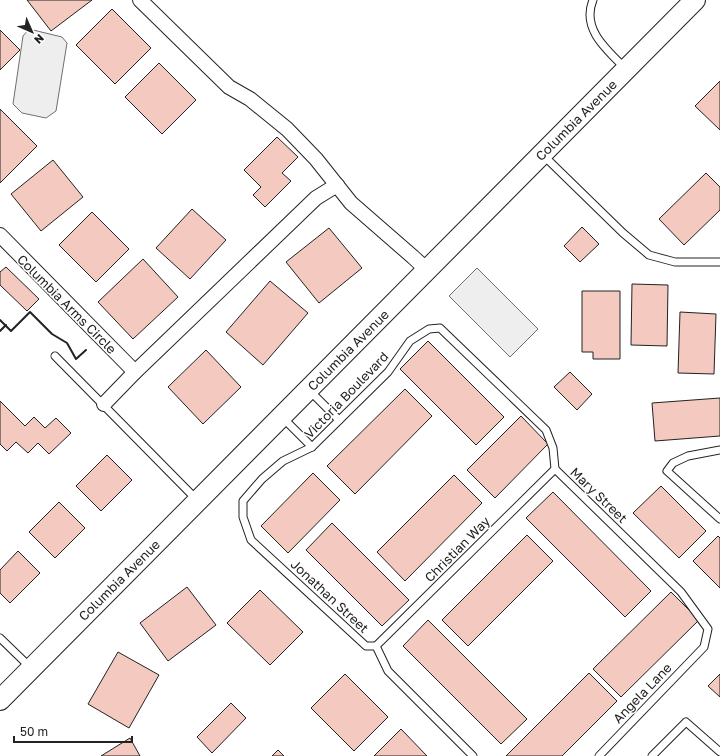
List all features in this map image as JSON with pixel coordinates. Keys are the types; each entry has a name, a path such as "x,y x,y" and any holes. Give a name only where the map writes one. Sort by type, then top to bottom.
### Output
{"street":[{"path":"140,0 229,87 250,99 287,128 316,159 351,203 426,270"},
{"name":"Columbia Avenue","path":"0,700 695,0"},
{"path":"104,404 134,372 316,198 337,185"},
{"name":"Columbia Arms Circle","path":"0,235 134,372"}],"lane":[{"path":"593,0 590,17 591,26 596,36 626,69"},
{"path":"542,154 623,233 649,255 675,262 720,262"},
{"name":"Victoria Boulevard","path":"267,555 251,540 243,517 243,501 262,479 283,461 312,447 388,372 410,342 429,329 439,328"},
{"name":"Mary Street","path":"439,328 546,430 554,448 555,469 681,592 708,629 704,647"},
{"path":"55,356 198,501"},
{"path":"308,389 338,420"},
{"path":"282,416 312,447"},
{"path":"720,450 688,456 673,463 667,471 720,519"},
{"name":"Christian Way","path":"376,646 555,469"},
{"name":"Jonathan Street","path":"267,555 366,646 376,646 388,670 473,756"},
{"path":"0,638 31,669"},
{"name":"Angela Lane","path":"599,756 704,647"},
{"path":"652,756 686,722 720,752"}],"shaded area":[{"path":"29,29 62,37 67,43 56,111 46,118 22,113 13,104 23,36"},
{"path":"477,268 538,329 510,357 449,296"}],"building":[{"path":"27,0 92,0 51,31"},
{"path":"112,9 151,48 115,84 76,45"},
{"path":"0,30 20,50 0,70"},
{"path":"159,63 196,100 162,134 125,97"},
{"path":"720,81 720,130 695,106"},
{"path":"0,109 37,146 0,183"},
{"path":"277,137 298,157 282,173 291,181 265,207 253,195 261,187 244,170"},
{"path":"53,160 83,197 41,231 11,194"},
{"path":"706,173 720,187 720,210 684,245 659,219"},
{"path":"192,209 226,240 190,279 156,248"},
{"path":"92,212 129,249 96,282 59,245"},
{"path":"582,227 599,244 580,262 564,246"},
{"path":"329,228 362,268 319,303 286,262"},
{"path":"143,259 178,297 133,339 98,302"},
{"path":"6,267 39,299 27,311 0,285 0,272"},
{"path":"270,281 308,313 263,365 226,332"},
{"path":"632,284 668,285 667,346 631,345"},
{"path":"582,291 620,291 620,359 593,359 593,352 582,352"},
{"path":"680,312 716,314 714,374 678,373"},
{"path":"428,341 504,417 476,445 400,369"},
{"path":"206,350 241,387 203,424 168,387"},
{"path":"570,372 592,394 577,410 554,387"},
{"path":"405,389 432,416 355,494 327,466"},
{"path":"720,398 720,436 655,441 652,403"},
{"path":"0,401 25,426 34,417 45,428 56,418 71,433 49,454 38,443 28,453 16,442 7,451 0,444"},
{"path":"521,416 548,444 495,498 467,470"},
{"path":"107,455 132,480 101,511 76,486"},
{"path":"313,473 340,500 288,553 261,526"},
{"path":"454,475 482,503 405,581 377,552"},
{"path":"661,486 706,531 679,558 633,513"},
{"path":"553,492 651,591 625,617 526,518"},
{"path":"59,502 85,528 55,558 29,532"},
{"path":"332,523 409,600 382,626 306,550"},
{"path":"527,535 553,561 468,646 442,620"},
{"path":"718,536 720,538 720,588 693,561"},
{"path":"18,551 40,573 10,603 0,593 0,570"},
{"path":"187,587 216,625 168,661 140,623"},
{"path":"260,590 303,632 270,665 227,623"},
{"path":"671,592 699,620 621,697 593,669"},
{"path":"428,620 527,719 501,744 403,646"},
{"path":"118,652 159,675 129,728 88,704"},
{"path":"589,673 617,701 562,756 506,756"},
{"path":"345,674 388,717 354,751 311,708"},
{"path":"720,674 720,697 708,686"},
{"path":"231,703 246,718 212,753 197,737"},
{"path":"401,729 427,756 374,756"},
{"path":"130,738 140,756 101,756"},
{"path":"278,750 284,756 272,756"}],"wall":[{"path":"0,320 11,331 30,312 52,334 67,343 76,359 86,350"},
{"path":"0,331 6,325"}]}
